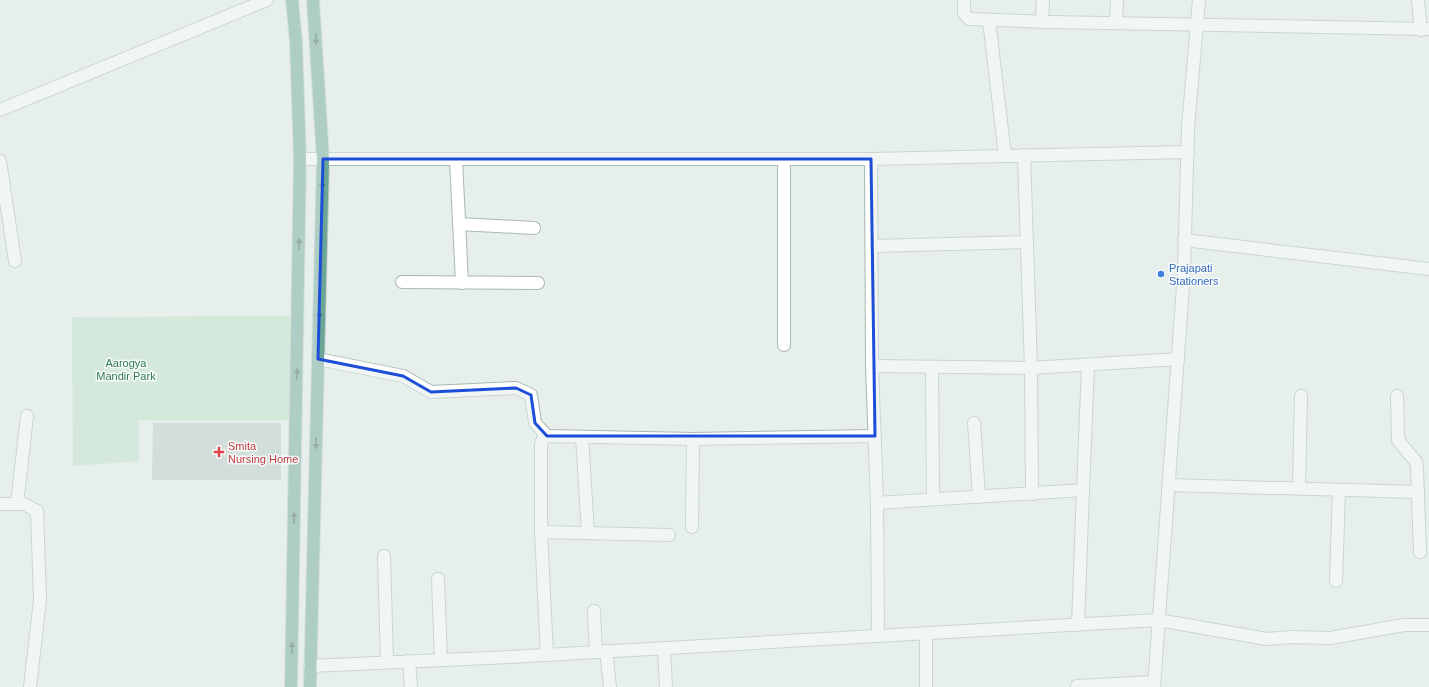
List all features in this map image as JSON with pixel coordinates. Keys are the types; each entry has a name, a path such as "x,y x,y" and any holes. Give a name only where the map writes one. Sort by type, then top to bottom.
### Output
{"main road":[{"path":"291,687 298,352 300,159 296,42 292,0"},
{"path":"310,687 323,159 313,0"},
{"path":"296,393 317,394"}],"street":[{"path":"0,110 267,0"},
{"path":"964,0 964,13 969,19 1042,22 1425,29 1418,0"},
{"path":"1042,22 1043,0"},
{"path":"1116,23 1117,0"},
{"path":"1077,686 1154,684 1184,272 1188,128 1199,0"},
{"path":"989,20 1005,156"},
{"path":"300,159 784,159 1188,152"},
{"path":"1024,155 1031,368 1032,494"},
{"path":"872,158 872,366 877,503 878,636"},
{"path":"456,159 462,283"},
{"path":"784,159 784,345"},
{"path":"0,161 15,261"},
{"path":"459,224 534,228"},
{"path":"1184,240 1429,269"},
{"path":"872,246 1027,242"},
{"path":"402,282 538,283"},
{"path":"318,359 403,376 431,392 516,388 531,395 535,423 547,436"},
{"path":"872,366 1031,368 1178,359"},
{"path":"1078,625 1088,364"},
{"path":"932,367 933,500"},
{"path":"1299,488 1301,396"},
{"path":"1397,396 1398,440 1416,462 1420,552"},
{"path":"17,504 27,416"},
{"path":"974,423 979,497"},
{"path":"547,655 541,532 541,444 543,439 547,436 693,439 875,436"},
{"path":"582,437 588,533"},
{"path":"692,527 693,439"},
{"path":"1169,484 1418,492"},
{"path":"877,503 1083,490"},
{"path":"1336,581 1339,490"},
{"path":"0,504 24,504 37,511 40,600 30,687"},
{"path":"541,532 669,535"},
{"path":"384,556 387,662"},
{"path":"438,579 441,660"},
{"path":"594,611 601,652 610,687"},
{"path":"310,666 547,655 1158,620 1267,639 1290,637 1330,638 1404,625 1429,625"},
{"path":"926,633 926,687"},
{"path":"664,648 666,687"},
{"path":"409,661 411,687"}],"highlighted area":[{"path":"323,159 871,159 875,436 547,436 535,423 531,395 516,388 431,392 403,376 318,359"}],"green space":[{"name":"Aarogya Mandir Park","path":"292,316 290,420 139,420 139,461 73,466 72,317"}],"building":[{"path":"153,423 281,423 281,480 152,480"}],"place":[{"name":"Prajapati Stationers","path":"1161,274"},
{"name":"Smita Nursing Home","path":"219,452"}]}
